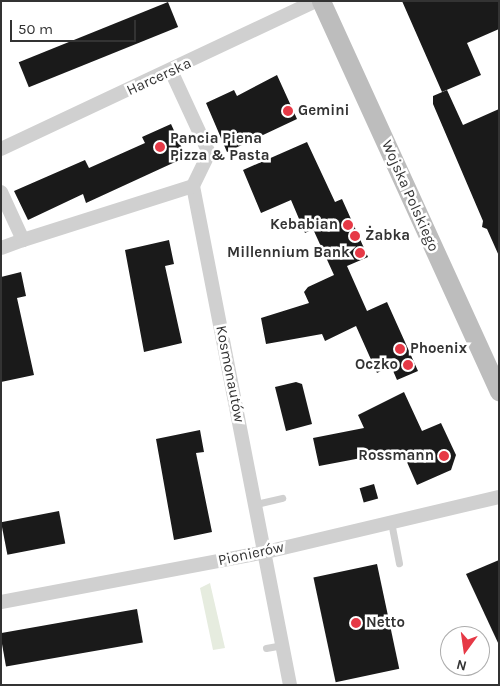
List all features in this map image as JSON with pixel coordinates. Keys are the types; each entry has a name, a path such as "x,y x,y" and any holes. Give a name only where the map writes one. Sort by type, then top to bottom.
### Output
{"street":[{"name":"Harcerska","path":"3,145 172,72 316,1"},
{"name":"Wojska Polskiego","path":"322,1 499,391"},
{"path":"1,248 193,186 209,153 172,72"},
{"name":"Kosmonautów","path":"193,186 266,552 290,685"},
{"path":"1,192 24,240"},
{"name":"Pionierów","path":"1,602 266,552 499,497"}],"lane":[{"path":"256,504 282,498"},
{"path":"391,522 400,563"},
{"path":"266,648 283,644"}],"shaded area":[{"path":"210,583 225,648 213,650 200,588"}],"building":[{"path":"402,1 499,1 499,29 467,43 481,75 442,92"},
{"path":"168,2 178,27 29,87 19,62"},
{"path":"277,75 297,119 227,152 206,103 234,90 237,96"},
{"path":"447,90 463,125 499,109 499,256 487,229 482,227 483,221 433,104 433,96"},
{"path":"171,124 186,157 86,203 83,194 28,220 14,191 85,160 89,168 145,143 142,137"},
{"path":"307,142 335,202 342,199 368,257 347,266 367,311 387,302 418,371 397,380 391,366 377,373 356,326 325,341 322,334 266,344 261,318 309,303 304,292 308,287 334,275 313,229 305,233 291,200 261,213 243,170"},
{"path":"169,240 174,264 165,266 182,343 144,352 125,250"},
{"path":"21,272 26,296 17,298 34,375 1,382 1,277"},
{"path":"296,382 302,384 312,424 286,431 275,387"},
{"path":"404,392 422,431 441,423 456,455 451,470 417,485 403,453 380,462 377,455 319,466 313,438 364,428 358,415"},
{"path":"200,430 204,452 196,453 212,532 174,540 156,439"},
{"path":"374,484 378,498 364,503 360,488"},
{"path":"59,511 65,543 7,555 1,522"},
{"path":"499,560 499,645 466,574"},
{"name":"Netto","path":"377,564 399,669 336,682 313,578"},
{"path":"137,609 143,642 6,667 1,633"}],"place":[{"name":"Gemini","path":"288,111"},
{"name":"Pancia Piena Pizza & Pasta","path":"160,147"},
{"name":"Kebabian","path":"348,225"},
{"name":"Żabka","path":"355,236"},
{"name":"Millennium Bank","path":"360,253"},
{"name":"Phoenix","path":"400,349"},
{"name":"Oczko","path":"408,365"},
{"name":"Rossmann","path":"444,456"},
{"name":"Netto","path":"356,623"}]}
